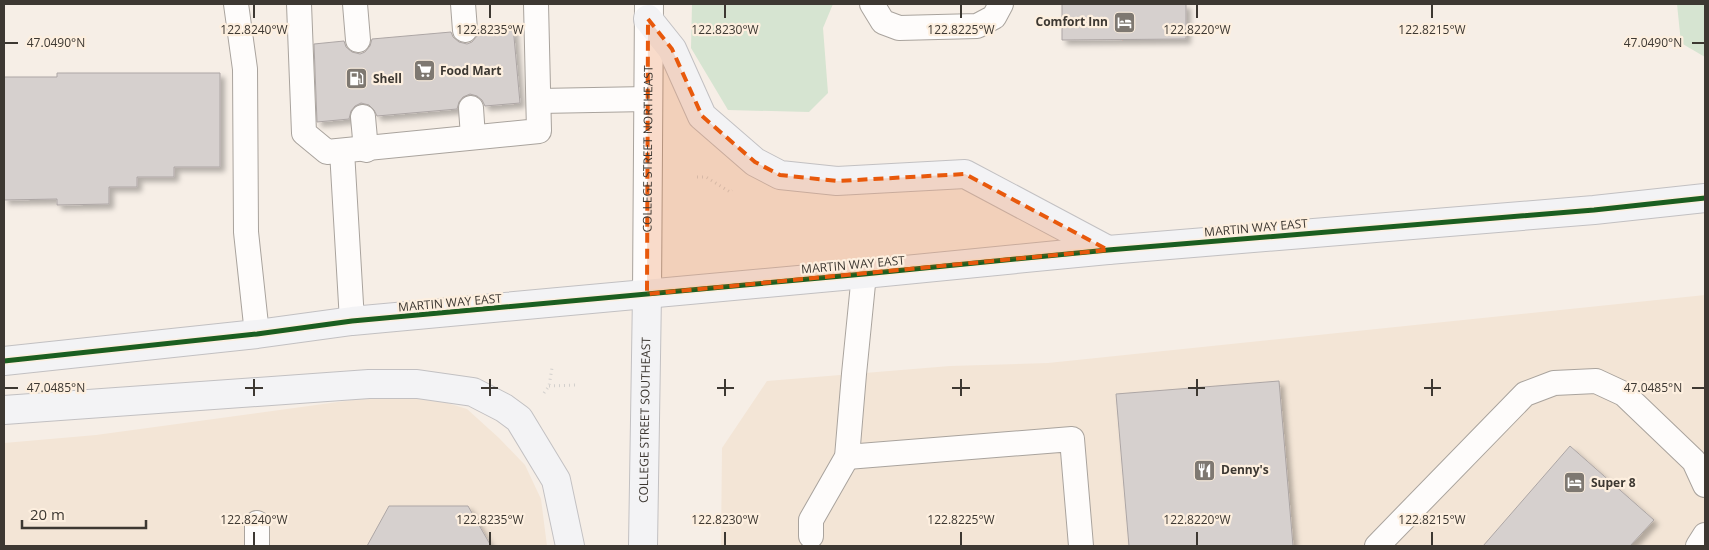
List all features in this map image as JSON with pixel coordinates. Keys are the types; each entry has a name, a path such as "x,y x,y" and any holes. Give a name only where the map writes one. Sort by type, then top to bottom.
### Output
{"main road":[{"path":"648,12 672,49 702,116 755,162 780,175 836,181 965,174 1108,250"},
{"name":"MARTIN WAY EAST","path":"4,361 257,334 352,321 1108,250 1594,210 1705,198"},
{"name":"COLLEGE STREET SOUTHEAST","path":"643,546 647,294"},
{"path":"4,410 369,384 417,384 473,392 504,408 519,419 556,480 570,546"}],"street":[{"name":"COLLEGE STREET NORTHEAST","path":"647,294 648,12"}],"lane":[{"path":"236,4 245,69 246,232 257,334"},
{"path":"299,4 304,133 328,152 366,150 539,131 536,4"},
{"path":"355,4 358,40"},
{"path":"463,4 465,30"},
{"path":"872,4 883,22 899,28 977,26 994,16 1001,4"},
{"path":"539,101 648,99"},
{"path":"471,108 473,137"},
{"path":"363,117 366,150"},
{"path":"342,151 352,321"},
{"path":"811,536 811,520 847,457 864,274"},
{"path":"1377,546 1525,394 1554,383 1596,381 1624,394 1694,461 1705,485"},
{"path":"847,457 1072,439 1080,546"},
{"path":"257,523 257,546"},
{"path":"1698,546 1705,535"}],"path":[{"path":"697,177 706,177 730,192"},
{"path":"538,400 550,386 552,368"},
{"path":"550,386 576,385"}],"highlighted area":[{"path":"648,19 672,49 702,116 755,162 780,175 837,181 965,174 1108,250 647,294"}],"shaded area":[{"path":"1705,295 1705,546 721,546 722,448 767,381 950,366 1048,363"},
{"path":"411,392 467,409 525,465 541,499 547,546 4,546 4,443 96,435"}],"green space":[{"path":"692,4 833,4 823,28 828,93 809,112 728,110 691,48"},
{"path":"1677,4 1705,4 1705,57 1681,43"}],"building":[{"name":"Comfort Inn","path":"1062,4 1186,4 1186,39 1062,40"},
{"path":"513,26 520,103 485,106 477,96 470,94 463,97 457,109 377,116 369,105 361,103 351,111 349,119 317,122 314,44 344,41 346,47 352,52 360,54 365,52 370,46 372,39 451,32 453,37 459,42 467,44 472,42 477,36 479,29"},
{"path":"57,73 220,73 220,167 174,167 174,177 137,177 137,187 109,187 109,204 57,205 57,199 4,200 4,77 57,77"},
{"name":"Denny's","path":"1279,381 1293,546 1129,546 1116,394"},
{"name":"Super 8","path":"1570,446 1654,520 1630,546 1483,546"},
{"path":"389,506 468,506 491,546 367,546"}],"cycle path":[{"path":"4,361 257,334 352,321 1108,250 1594,210 1705,198"}],"place":[{"name":"Comfort Inn","path":"1124,22"},
{"name":"Food Mart","path":"424,71"},
{"name":"Shell","path":"357,79"},
{"name":"Denny's","path":"1205,470"},
{"name":"Super 8","path":"1575,483"}]}
